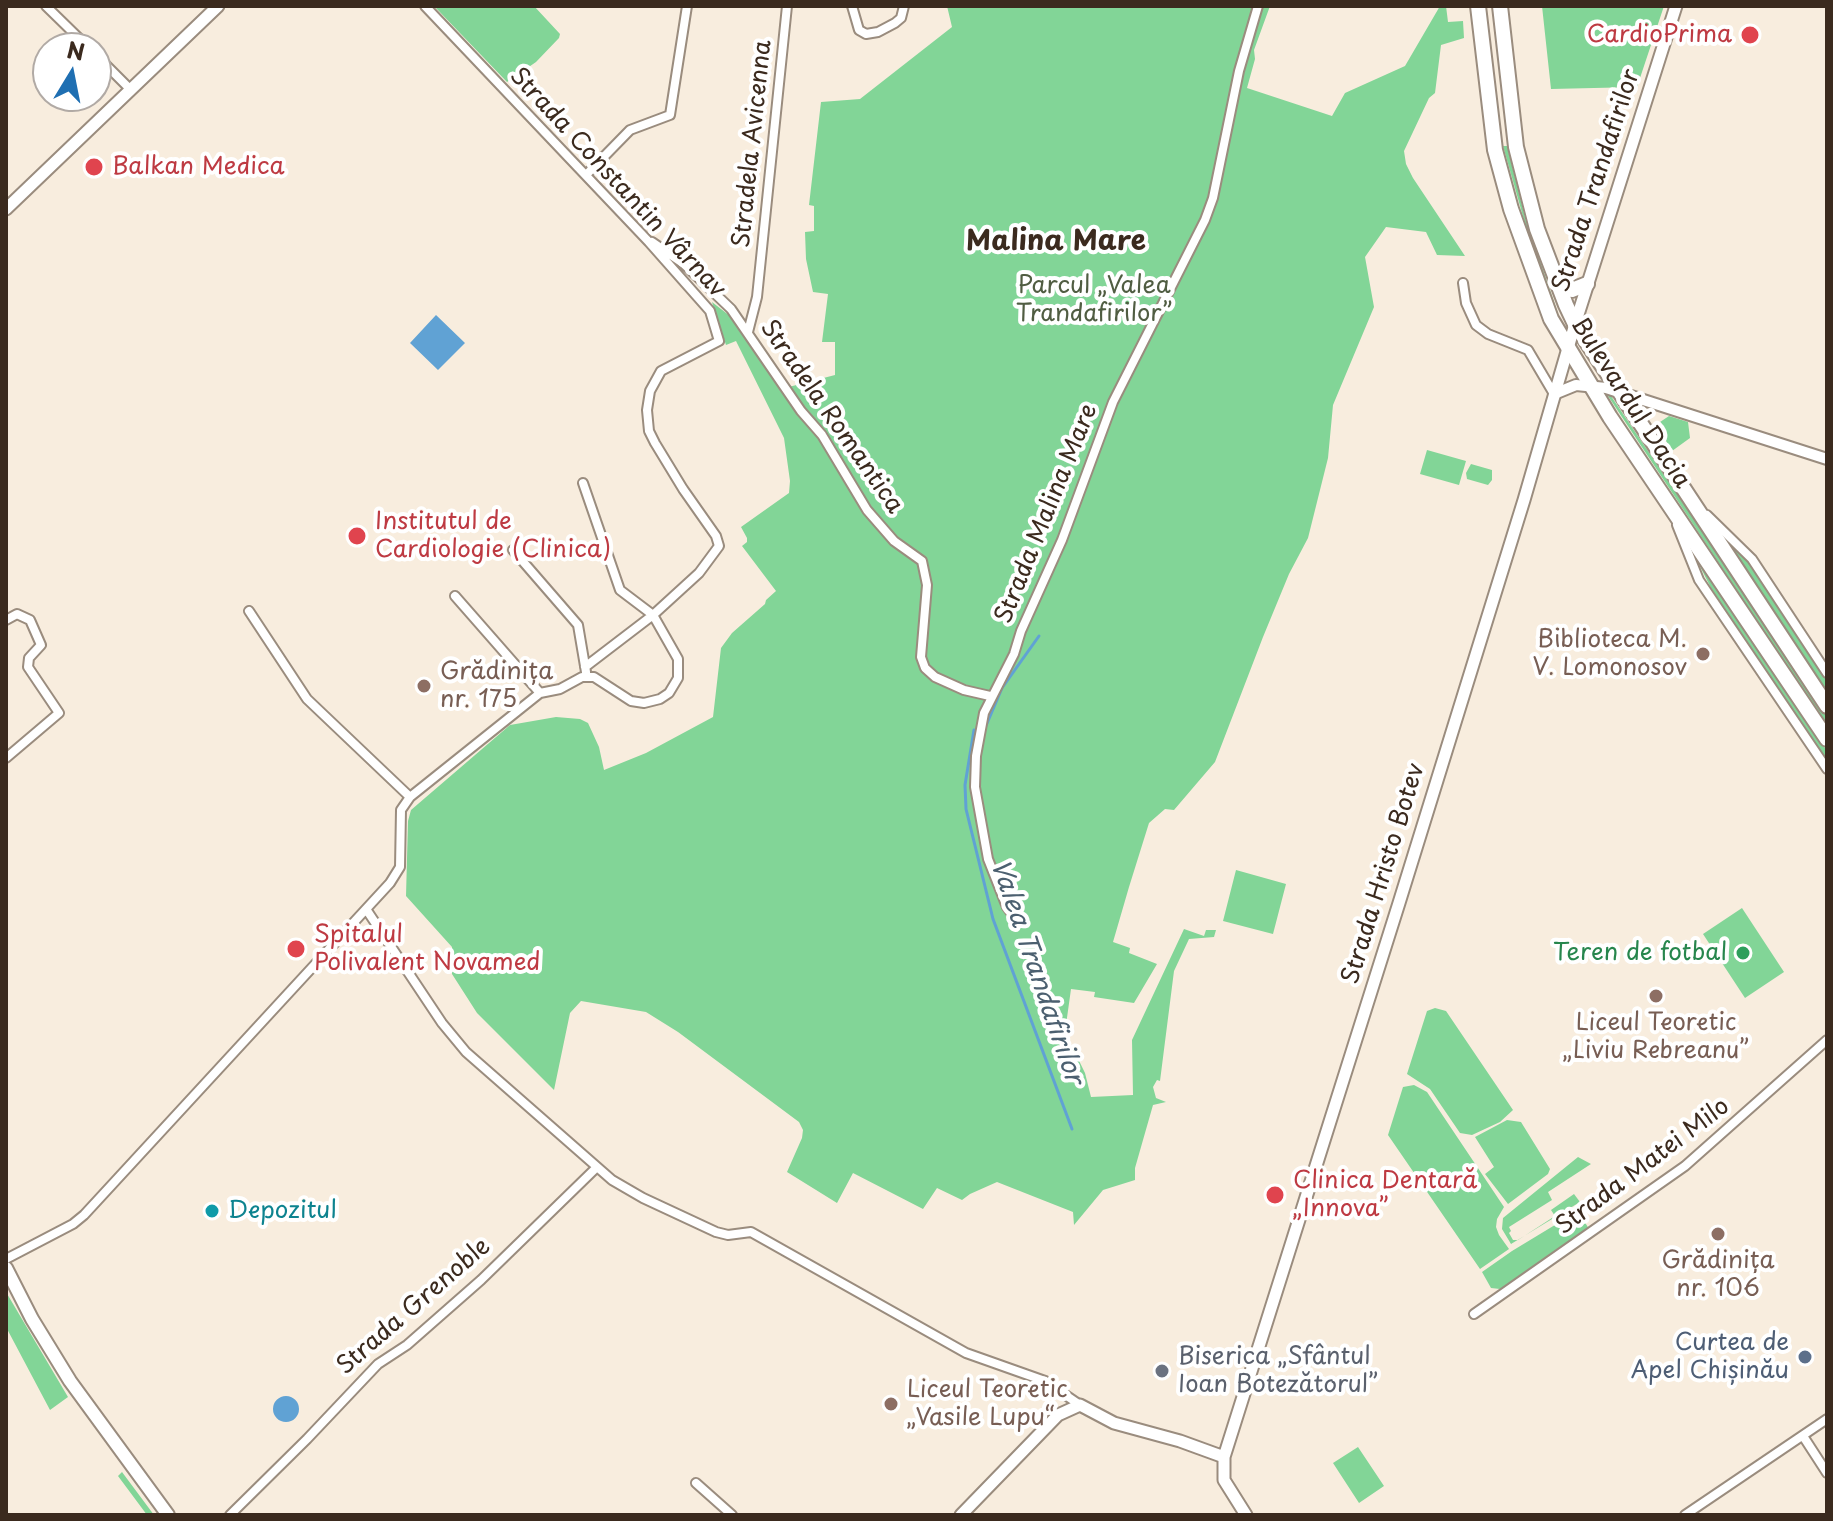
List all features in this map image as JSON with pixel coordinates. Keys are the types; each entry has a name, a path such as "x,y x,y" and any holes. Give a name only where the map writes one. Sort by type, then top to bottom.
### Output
{"highway":[{"name":"Bulevardul Dacia","path":"1478,6 1495,150 1528,262 1551,319 1589,385 1827,739"},
{"name":"Bulevardul Dacia","path":"1500,6 1516,147 1537,229 1575,324 1827,706"},
{"path":"1557,283 1572,290 1587,284"}],"main road":[{"path":"6,209 218,6"},
{"name":"Strada Trandafirilor","path":"1575,324 1676,6"},
{"name":"Strada Hristo Botev","path":"1224,1457 1399,903 1575,324"},
{"path":"6,1268 32,1319 70,1381 168,1515"},
{"path":"961,1515 1058,1415 1080,1405 1114,1423 1192,1444 1224,1457 1223,1472 1230,1491 1246,1515"}],"street":[{"path":"46,6 73,32"},
{"name":"Strada Constantin Vârnav","path":"425,6 710,311 719,341 661,371 650,391 647,422 655,443 716,536 719,546 699,573 653,615"},
{"path":"586,175 630,130 670,115 687,6"},
{"name":"Stradela Avicenna","path":"748,332 760,271 787,6"},
{"path":"852,6 859,30 866,34 895,23 901,18 904,6"},
{"name":"Strada Malina Mare","path":"1015,918 1007,907 988,859 975,787 981,727 990,696 1014,654 1021,631 1062,540 1113,402 1205,220 1213,198 1239,71 1258,6"},
{"path":"112,71 131,90"},
{"name":"Stradela Romantica","path":"645,238 667,249 731,309 801,411 822,435 867,510 894,541 922,561 927,585 921,657 925,668 935,677 964,690 990,696"},
{"path":"1463,283 1466,303 1476,325 1488,334 1528,350 1554,394 1564,388 1589,385 1620,391 1827,459"},
{"path":"583,483 620,590 653,615 678,659 678,678 669,693 652,702 637,703 586,672"},
{"name":"Bulevardul Dacia","path":"1696,507 1752,559 1827,673"},
{"path":"1672,509 1699,580 1827,769"},
{"path":"513,550 578,625 586,672"},
{"path":"455,596 540,693"},
{"path":"249,611 307,699 410,797"},
{"path":"6,620 17,614 30,620 41,645 29,658 28,667 59,713 6,758"},
{"path":"6,1259 73,1224 84,1215 399,873 401,810 410,797 540,693 560,689 586,672 653,615"},
{"path":"366,909 434,1012 466,1052 596,1168 643,1198 716,1232 728,1235 751,1232 966,1353 1045,1381 1080,1405"},
{"name":"Strada Matei Milo","path":"1474,1314 1685,1166 1827,1040"},
{"name":"Strada Grenoble","path":"230,1515 378,1364 407,1345 481,1280 596,1168"},
{"path":"1685,1515 1827,1419"},
{"path":"1803,1436 1827,1473"},
{"path":"696,1483 732,1515"}],"green space":[{"path":"434,6 534,6 560,34 536,62 507,82"},
{"name":"Parcul „Valea Trandafirilor”","path":"947,6 1270,6 1254,50 1255,59 1247,88 1332,116 1345,93 1405,66 1440,6 1446,6 1448,22 1463,21 1464,38 1441,45 1435,93 1429,98 1404,151 1413,178 1465,256 1437,255 1426,232 1386,227 1365,257 1374,307 1333,405 1328,458 1308,538 1289,574 1215,762 1174,810 1165,809 1149,823 1129,887 1113,942 1130,948 1129,953 1157,964 1134,1003 1094,997 1095,992 1071,989 1065,1032 1085,1073 1091,1097 1133,1095 1132,1040 1184,929 1204,936 1206,930 1216,930 1214,937 1189,939 1174,971 1160,1081 1157,1080 1153,1087 1156,1098 1166,1102 1153,1105 1135,1168 1135,1180 1103,1190 1074,1225 1073,1212 997,1182 962,1200 937,1188 923,1209 853,1173 837,1203 787,1172 802,1138 803,1130 799,1122 678,1032 646,1012 581,1001 570,1013 554,1090 477,1013 452,974 452,947 406,896 411,810 510,725 556,717 580,719 588,723 599,747 604,770 646,753 713,717 721,648 732,633 776,591 742,546 747,538 741,527 789,493 790,481 784,438 736,341 726,345 712,302 730,316 781,389 835,375 835,342 822,342 828,294 813,292 806,259 805,232 814,231 814,206 809,205 821,102 860,99 952,27"},
{"path":"1542,6 1664,6 1637,87 1551,89"},
{"path":"1503,146 1507,146 1526,221 1559,316 1530,241"},
{"path":"1608,396 1611,396 1827,717 1827,726"},
{"path":"1669,416 1688,422 1690,438 1672,451 1659,429 1660,422"},
{"path":"1427,450 1466,461 1459,485 1420,474"},
{"path":"1471,464 1492,470 1492,480 1488,485 1467,479 1466,473"},
{"path":"1721,534 1747,561 1827,681 1827,693"},
{"path":"1689,545 1827,751 1827,762 1711,588"},
{"path":"1236,870 1286,884 1273,934 1223,921"},
{"name":"Teren de fotbal","path":"1742,908 1784,972 1745,998 1703,934"},
{"path":"1435,1008 1446,1011 1513,1110 1500,1122 1472,1135 1460,1133 1430,1089 1407,1074 1427,1011"},
{"path":"1414,1085 1427,1092 1504,1207 1496,1227 1509,1249 1480,1269 1388,1135 1403,1087"},
{"path":"1507,1120 1521,1122 1550,1169 1548,1174 1508,1204 1485,1174 1494,1167 1475,1137"},
{"path":"1578,1157 1591,1164 1548,1192 1552,1200 1509,1227 1513,1240 1518,1240 1511,1244 1502,1229 1503,1218"},
{"path":"1574,1194 1580,1202 1525,1236 1555,1216 1551,1210"},
{"path":"1578,1211 1589,1229 1500,1289 1491,1288 1482,1272"},
{"path":"6,1292 68,1397 50,1410 6,1327"},
{"path":"1358,1447 1384,1486 1359,1503 1333,1463"},
{"path":"122,1472 154,1515 147,1515 118,1476"}],"water":[{"path":"436,315 465,343 438,370 410,343"},
{"path":"286,1396 295,1400 299,1409 295,1418 286,1422 277,1418 273,1409 277,1400"}],"waterway":[{"name":"Valea Trandafirilor","path":"985,728 1002,688 1039,636"},
{"name":"Valea Trandafirilor","path":"974,730 965,785 966,809 993,919 1072,1129"}],"place":[{"name":"CardioPrima","path":"1750,35"},
{"name":"Balkan Medica","path":"94,167"},
{"name":"Institutul de Cardiologie (Clinica)","path":"357,536"},
{"name":"Biblioteca M. V. Lomonosov","path":"1703,654"},
{"name":"Grădinița nr. 175","path":"424,686"},
{"name":"Spitalul Polivalent Novamed","path":"296,949"},
{"name":"Teren de fotbal","path":"1743,953"},
{"name":"Liceul Teoretic „Liviu Rebreanu”","path":"1656,996"},
{"name":"Clinica Dentară „Innova”","path":"1275,1195"},
{"name":"Depozitul","path":"212,1211"},
{"name":"Grădinița nr. 106","path":"1718,1234"},
{"name":"Curtea de Apel Chișinău","path":"1805,1357"},
{"name":"Biserica „Sfântul Ioan Botezătorul”","path":"1162,1371"},
{"name":"Liceul Teoretic „Vasile Lupu“","path":"891,1404"}],"district":[{"name":"Malina Mare","path":"1056,242"}]}
